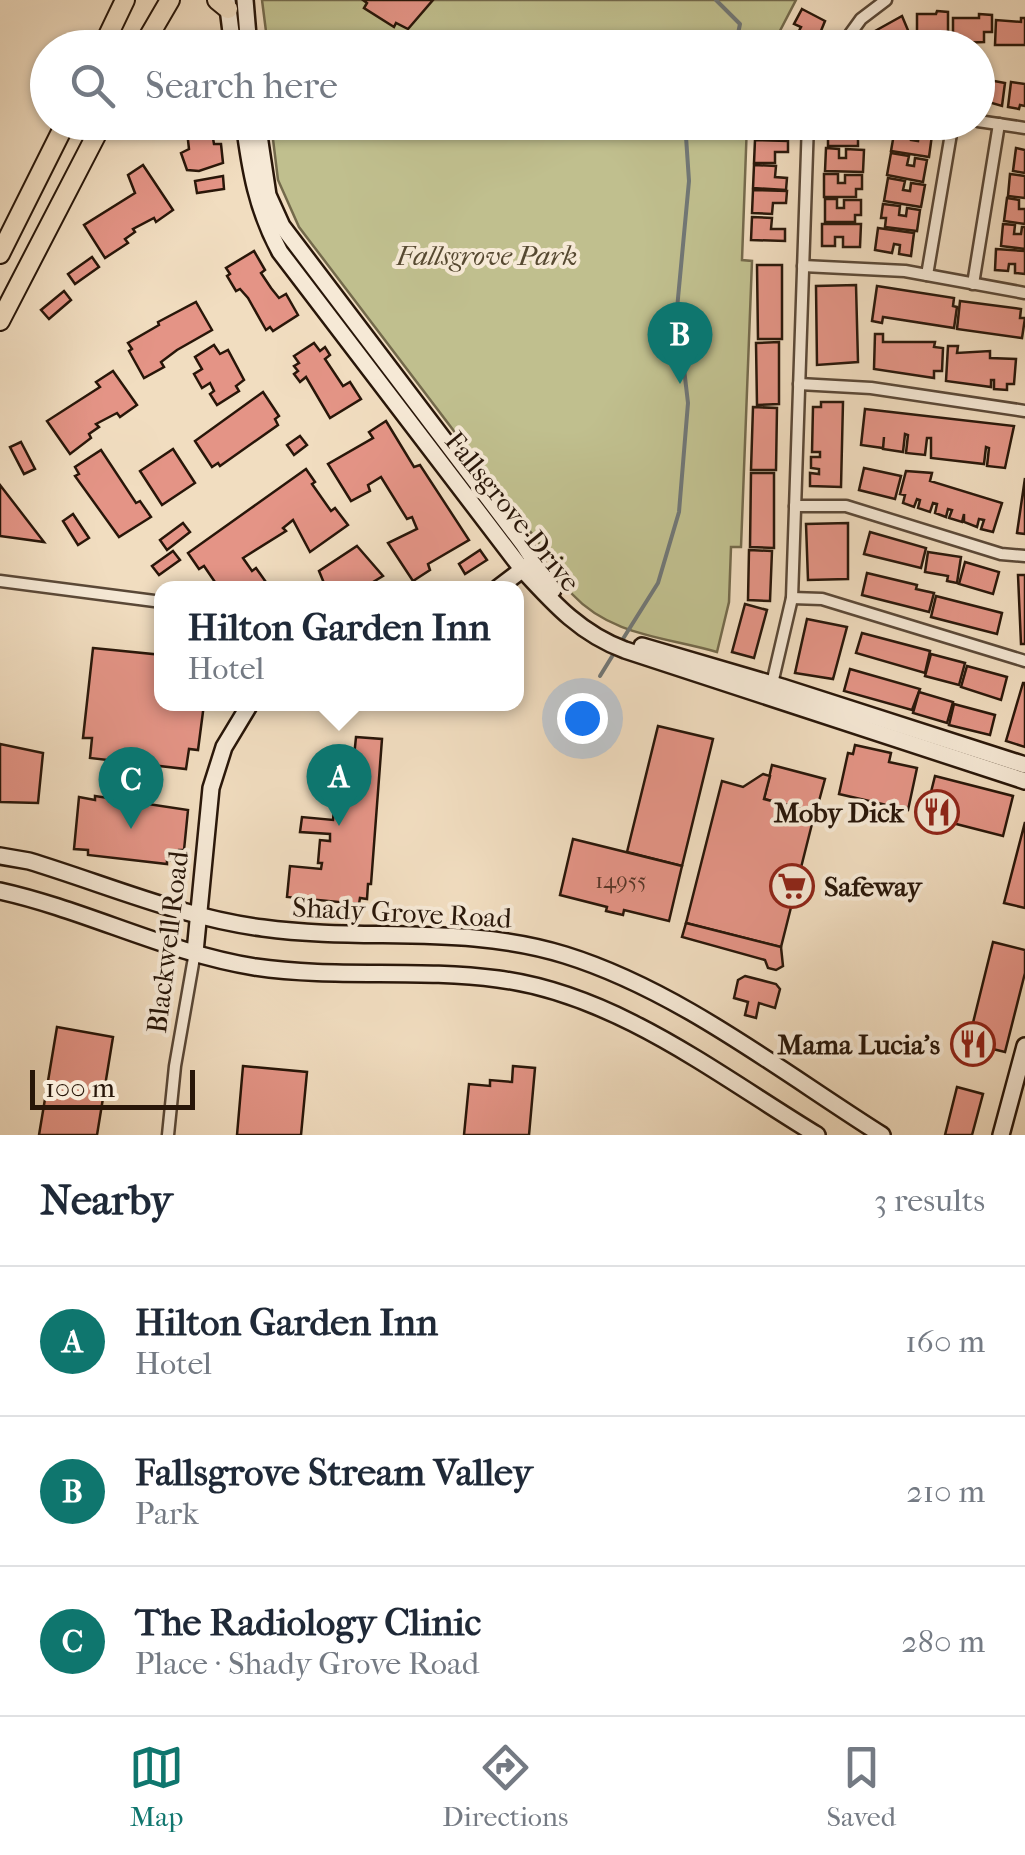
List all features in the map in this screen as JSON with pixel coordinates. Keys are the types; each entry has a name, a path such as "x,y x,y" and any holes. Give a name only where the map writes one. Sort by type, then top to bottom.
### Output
{"main road":[{"path":"111,30 125,0"},
{"path":"152,30 170,0"},
{"path":"158,20 180,0"},
{"path":"0,254 57,140"},
{"path":"0,321 94,140"}],"street":[{"path":"853,30 886,0"},
{"path":"229,2 231,30"},
{"path":"229,2 242,30"},
{"path":"995,123 1025,128"},
{"path":"973,284 999,124"},
{"name":"Fallsgrove Drive","path":"246,140 252,183 263,219 280,252 528,566 571,608 621,644 1025,765"},
{"name":"Fallsgrove Drive","path":"260,140 268,194 282,226 528,566"},
{"path":"770,691 792,598 808,140"},
{"path":"927,275 950,140"},
{"path":"804,266 905,271 1025,294"},
{"path":"800,384 871,388 1025,411"},
{"path":"795,506 846,506 1001,554 1025,556"},
{"path":"508,581 528,566"},
{"path":"0,581 154,601"},
{"path":"792,598 822,599 1025,661"},
{"name":"Fallsgrove Drive","path":"770,691 1025,781"},
{"name":"Blackwell Road","path":"168,1135 195,952 212,788 224,747 246,711"},
{"name":"Shady Grove Road","path":"0,856 259,928 316,934 445,934 508,941 563,954 662,995 882,1135"},
{"path":"0,891 195,952 268,968 314,973 444,973 502,979 552,992 644,1029 817,1135"},
{"path":"1001,1135 1025,1046"}],"green space":[{"path":"262,0 796,0 780,30 266,30"},
{"name":"Fallsgrove Park","path":"273,140 746,140 742,260 752,261 741,547 731,547 729,602 717,652 622,627 587,608 567,589 542,547 299,227 278,180"}],"building":[{"path":"363,0 433,0 408,29 396,23 394,27 364,8 367,3"},
{"path":"802,9 825,21 821,30 799,30 801,27 794,24"},
{"path":"948,12 948,30 917,30 917,14"},
{"path":"979,14 992,15 992,30 953,30 953,18 979,18"},
{"path":"902,16 908,30 877,30"},
{"path":"1025,18 1025,45 995,45 996,20 1021,22"},
{"path":"995,81 1005,83 1002,106 995,104"},
{"path":"1011,82 1025,84 1025,106 1020,105 1019,109 1008,107"},
{"path":"188,140 213,140 214,144 221,144 223,163 199,171 187,170 181,153 189,149"},
{"path":"755,140 788,141 788,152 775,152 775,163 754,163"},
{"path":"828,140 858,140 858,146 828,146"},
{"path":"893,140 931,140 929,157 891,151"},
{"path":"826,148 839,149 839,158 846,158 846,149 864,150 863,172 825,171"},
{"path":"1016,148 1025,150 1025,173 1013,171"},
{"path":"891,153 909,156 907,165 914,166 915,158 927,160 923,182 887,175"},
{"path":"143,165 173,210 156,222 154,218 133,229 135,232 125,239 128,243 105,258 84,225 135,193 128,175"},
{"path":"754,165 776,166 775,177 787,178 786,190 753,188"},
{"path":"824,174 838,174 838,183 845,183 845,175 862,175 862,189 856,189 856,197 824,197"},
{"path":"1010,174 1025,176 1025,198 1008,196"},
{"path":"223,176 224,189 197,193 195,181"},
{"path":"888,178 905,181 903,190 910,191 911,183 925,185 921,207 884,201"},
{"path":"753,190 787,191 786,203 773,203 772,214 752,213"},
{"path":"1007,198 1019,200 1019,209 1025,209 1025,224 1004,221"},
{"path":"825,199 837,199 837,208 844,208 844,200 861,200 861,215 855,215 855,222 825,222"},
{"path":"883,204 900,206 899,215 906,216 907,208 920,210 917,231 885,227 886,218 881,218"},
{"path":"752,217 772,218 771,229 785,229 785,241 751,240"},
{"path":"822,224 861,224 860,247 843,247 843,237 835,237 835,246 822,246"},
{"path":"1003,224 1015,225 1014,234 1021,234 1025,227 1025,249 1001,246"},
{"path":"878,228 914,233 911,256 899,254 900,245 894,244 892,253 875,250"},
{"path":"996,249 1025,251 1025,274 1015,273 1015,264 1009,264 1008,271 995,270"},
{"path":"254,251 271,288 279,298 286,294 298,315 273,331 270,327 266,330 248,298 240,289 236,291 227,276 230,274 226,268"},
{"path":"92,257 99,267 75,284 68,274"},
{"path":"757,265 782,265 782,339 758,339"},
{"path":"856,285 858,362 817,365 816,286"},
{"path":"877,286 954,298 954,328 883,317 882,323 872,321"},
{"path":"64,291 71,300 49,319 41,310"},
{"path":"960,301 1021,309 1020,318 1025,318 1022,338 957,329"},
{"path":"196,302 212,330 177,350 161,362 164,367 144,378 128,343"},
{"path":"875,334 883,334 883,342 935,342 934,347 943,348 942,371 934,371 934,378 874,369"},
{"path":"779,342 779,404 757,405 756,343"},
{"path":"314,343 320,351 325,347 330,355 325,359 343,386 350,382 361,399 330,418 306,377 300,382 294,374 298,371 294,366 299,363 294,356"},
{"path":"214,345 220,354 228,350 244,380 236,386 239,391 217,405 210,394 214,391 210,383 202,388 194,374 202,369 195,357"},
{"path":"948,346 958,346 957,353 990,351 990,358 1016,359 1014,384 1007,384 1007,390 994,389 994,380 991,387 946,381"},
{"path":"113,371 137,405 120,417 117,413 96,424 99,427 89,434 91,438 70,454 47,421 100,387 96,382"},
{"path":"263,392 279,416 275,419 278,425 220,466 218,463 212,467 195,441"},
{"path":"821,402 843,402 841,487 810,486 810,473 819,474 819,469 811,468 811,457 820,457 820,452 812,452 813,407 821,407"},
{"path":"753,407 777,408 776,470 751,470"},
{"path":"865,409 1014,426 1005,468 987,466 986,447 984,464 931,458 931,438 927,438 925,455 906,453 905,434 903,452 883,449 884,437 883,448 861,445"},
{"path":"386,421 414,467 420,465 469,540 428,564 430,570 413,581 388,543 417,529 412,517 407,519 381,477 368,485 370,491 351,501 328,464 373,438 369,432"},
{"path":"300,436 307,445 294,455 287,445"},
{"path":"21,442 35,469 24,474 10,447"},
{"path":"173,449 195,483 162,505 140,471"},
{"path":"101,450 136,503 140,501 151,517 119,537 75,476 79,474 75,467"},
{"path":"864,468 901,476 895,499 859,490"},
{"path":"306,469 331,511 335,508 348,525 310,552 293,520 283,528 286,531 243,558 265,581 214,581 188,553"},
{"path":"906,471 932,473 930,481 1002,503 993,532 981,529 984,520 979,519 977,527 964,522 964,514 962,522 949,518 952,510 948,509 946,517 935,513 937,504 933,503 930,512 918,508 917,499 914,507 903,503 905,495 900,494"},
{"path":"751,473 774,473 774,548 750,547"},
{"path":"1025,478 1025,534 1017,533"},
{"path":"0,485 44,542 0,536"},
{"path":"73,514 89,538 78,545 63,521"},
{"path":"183,523 190,532 167,550 160,540"},
{"path":"848,523 848,579 808,580 806,524"},
{"path":"870,532 926,548 921,568 864,554"},
{"path":"357,546 383,576 375,581 323,581 319,571"},
{"path":"480,550 487,560 465,574 459,564"},
{"path":"749,550 772,551 770,601 748,600"},
{"path":"173,551 180,560 159,575 152,566"},
{"path":"928,552 961,557 957,583 947,581 948,576 925,572"},
{"path":"965,562 999,572 993,594 959,584"},
{"path":"867,573 934,593 929,612 862,595"},
{"path":"1018,575 1025,575 1025,644 1021,644"},
{"path":"936,596 1002,613 997,634 931,617"},
{"path":"745,604 767,610 754,658 732,652"},
{"path":"807,619 847,627 833,679 795,673"},
{"path":"862,633 930,651 925,673 856,653"},
{"path":"93,648 154,654 154,711 203,711 198,750 189,749 186,769 90,758 92,738 83,738"},
{"path":"931,654 965,663 959,685 925,676"},
{"path":"967,666 1007,677 1001,700 961,687"},
{"path":"850,669 920,689 912,710 844,691"},
{"path":"1025,683 1025,747 1006,741"},
{"path":"919,692 953,702 947,723 913,713"},
{"path":"954,704 995,715 990,735 949,725"},
{"path":"658,726 713,739 682,866 627,852"},
{"path":"356,737 382,739 367,899 360,898 359,904 287,897 290,866 321,869 320,840 330,841 330,834 300,832 302,817 333,820 336,785 351,787"},
{"path":"0,744 43,753 38,803 0,802"},
{"path":"855,745 891,753 889,762 917,768 908,810 839,794 848,753 853,754"},
{"path":"772,765 825,779 816,812 764,799"},
{"path":"763,774 770,776 764,799 815,812 781,947 686,923 722,781 743,787"},
{"path":"935,776 1013,796 1003,836 925,816"},
{"path":"95,796 188,810 184,850 179,850 178,860 167,860 167,864 88,855 88,850 74,849 79,797 95,800"},
{"path":"1025,822 1025,908 1004,903"},
{"path":"573,839 682,866 669,921 624,910 623,915 606,911 607,907 560,895"},
{"path":"686,923 781,947 783,966 776,970 768,968 765,960 682,937"},
{"path":"993,942 1025,950 1025,973 1005,1052 968,1043"},
{"path":"745,976 776,984 780,989 775,1008 759,1003 756,1018 745,1015 748,1002 734,998 738,980"},
{"path":"57,1027 113,1037 97,1135 39,1135"},
{"path":"243,1066 307,1072 301,1135 237,1135"},
{"path":"513,1066 535,1068 529,1135 464,1135 469,1084 490,1086 490,1080 512,1082"},
{"path":"957,1087 983,1094 972,1135 945,1135"}],"waterway":[{"path":"716,0 740,24 739,30"},
{"path":"621,642 658,583 679,512 688,403 677,309 689,181 686,140"},
{"path":"600,676 616,650"}],"place":[{"name":"Fallsgrove Stream Valley","path":"680,384"},
{"name":"Moby Dick","path":"937,812"},
{"name":"Hilton Garden Inn","path":"339,826"},
{"name":"The Radiology Clinic","path":"131,829"},
{"name":"Safeway","path":"792,886"},
{"name":"Mama Lucia's","path":"973,1044"}]}
